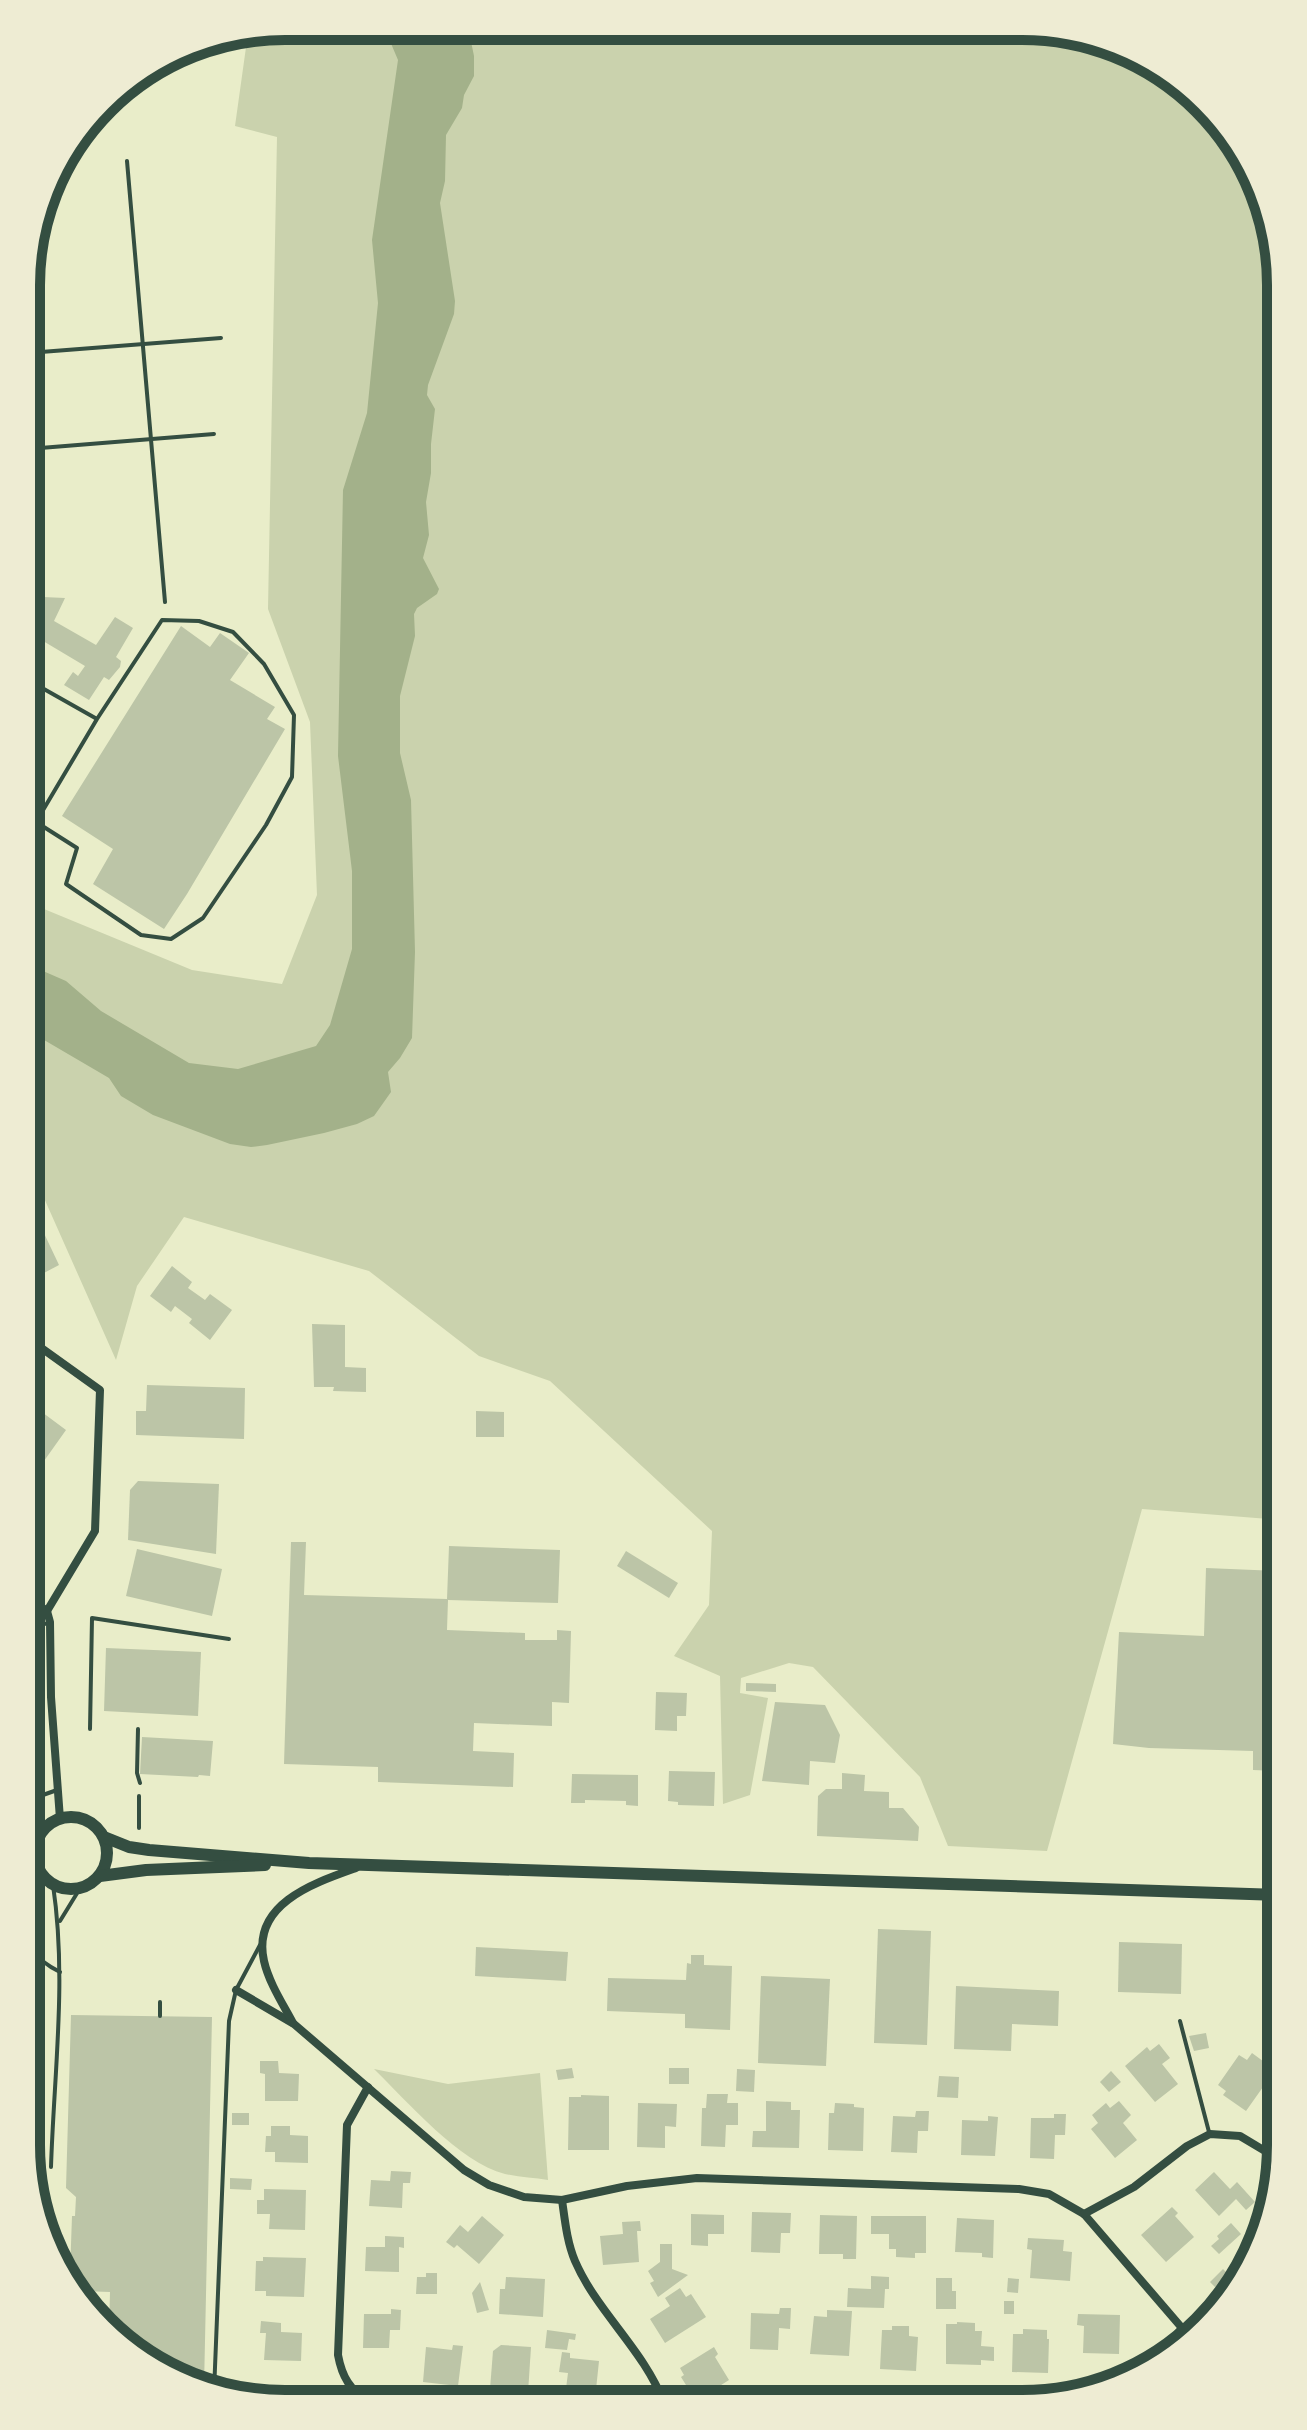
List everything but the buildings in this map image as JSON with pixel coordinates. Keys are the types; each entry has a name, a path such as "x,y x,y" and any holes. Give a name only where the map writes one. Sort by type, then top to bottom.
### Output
{"main road":[{"path":"40,1831 60,1819 81,1818 90,1822 104,1837 129,1847 309,1863"},
{"path":"40,1837 43,1830"},
{"path":"40,1875 61,1889 79,1890 94,1882 108,1857 104,1837"},
{"path":"100,1876 146,1870 309,1863 1266,1895"}],"street":[{"path":"40,1347 100,1390 95,1531 47,1611"},
{"path":"40,1606 47,1611 50,1622 51,1697 60,1819"},
{"path":"294,2024 264,1960 263,1940 271,1917 298,1892 320,1880 365,1864"},
{"path":"236,1990 294,2024 447,2156 489,2185 524,2197 562,2200 627,2186 697,2178 1019,2189 1049,2194 1084,2214 1182,2328 1178,2333"},
{"path":"353,2390 345,2379 338,2355 347,2125 368,2087"},
{"path":"1084,2214 1134,2187 1187,2146 1210,2134 1240,2136 1266,2152"},
{"path":"562,2200 573,2258 582,2276 652,2376 658,2390"}],"lane":[{"path":"40,815 97,719 162,620 199,621 233,632 264,664 294,715 292,777 266,825 203,918 171,939 141,935 66,884 77,848 40,825"},
{"path":"40,687 97,719"},
{"path":"90,1729 92,1618 229,1639"},
{"path":"40,1626 50,1622"},
{"path":"40,1796 57,1790"},
{"path":"51,2167 60,1972 59,1923 53,1885"},
{"path":"59,1923 79,1890"},
{"path":"215,2379 229,2021 236,1990 263,1940"},
{"path":"40,1960 60,1972"},
{"path":"1180,2021 1210,2134"}],"path":[{"path":"127,161 165,602"},
{"path":"40,352 221,338"},
{"path":"40,448 214,434"},
{"path":"138,1729 137,1773 140,1783"},
{"path":"139,1796 139,1828"},
{"path":"160,2002 160,2016"}],"shaded area":[{"path":"390,40 471,40 474,56 474,76 464,95 462,108 446,135 445,181 440,203 455,301 454,314 427,395 435,409 426,502 429,535 423,558 439,589 414,614 415,636 400,696 400,753 411,800 415,952 412,1038 388,1072 391,1092 374,1116 324,1133 267,1145 251,1147 230,1144 153,1115 121,1096 109,1078 40,1038 40,970 66,981 101,1011 189,1063 238,1069 316,1046 330,1025 352,949 352,871 338,756 343,490 367,413 378,303 372,240 398,60"},
{"path":"1022,40 1069,45 1100,53 1158,81 1206,124 1226,149 1242,177 1259,222 1267,285 1266,1519 1142,1509 1047,1851 948,1846 920,1777 813,1667 789,1663 741,1678 740,1693 768,1698 750,1795 723,1804 720,1676 674,1656 709,1605 712,1531 550,1381 479,1356 369,1271 184,1217 137,1286 116,1360 44,1198 40,1153 40,907 192,970 282,984 317,895 310,722 268,609 277,137 235,126 247,43 253,42"},
{"path":"374,2069 448,2084 540,2073 548,2180 505,2174 470,2157 435,2129"}]}
